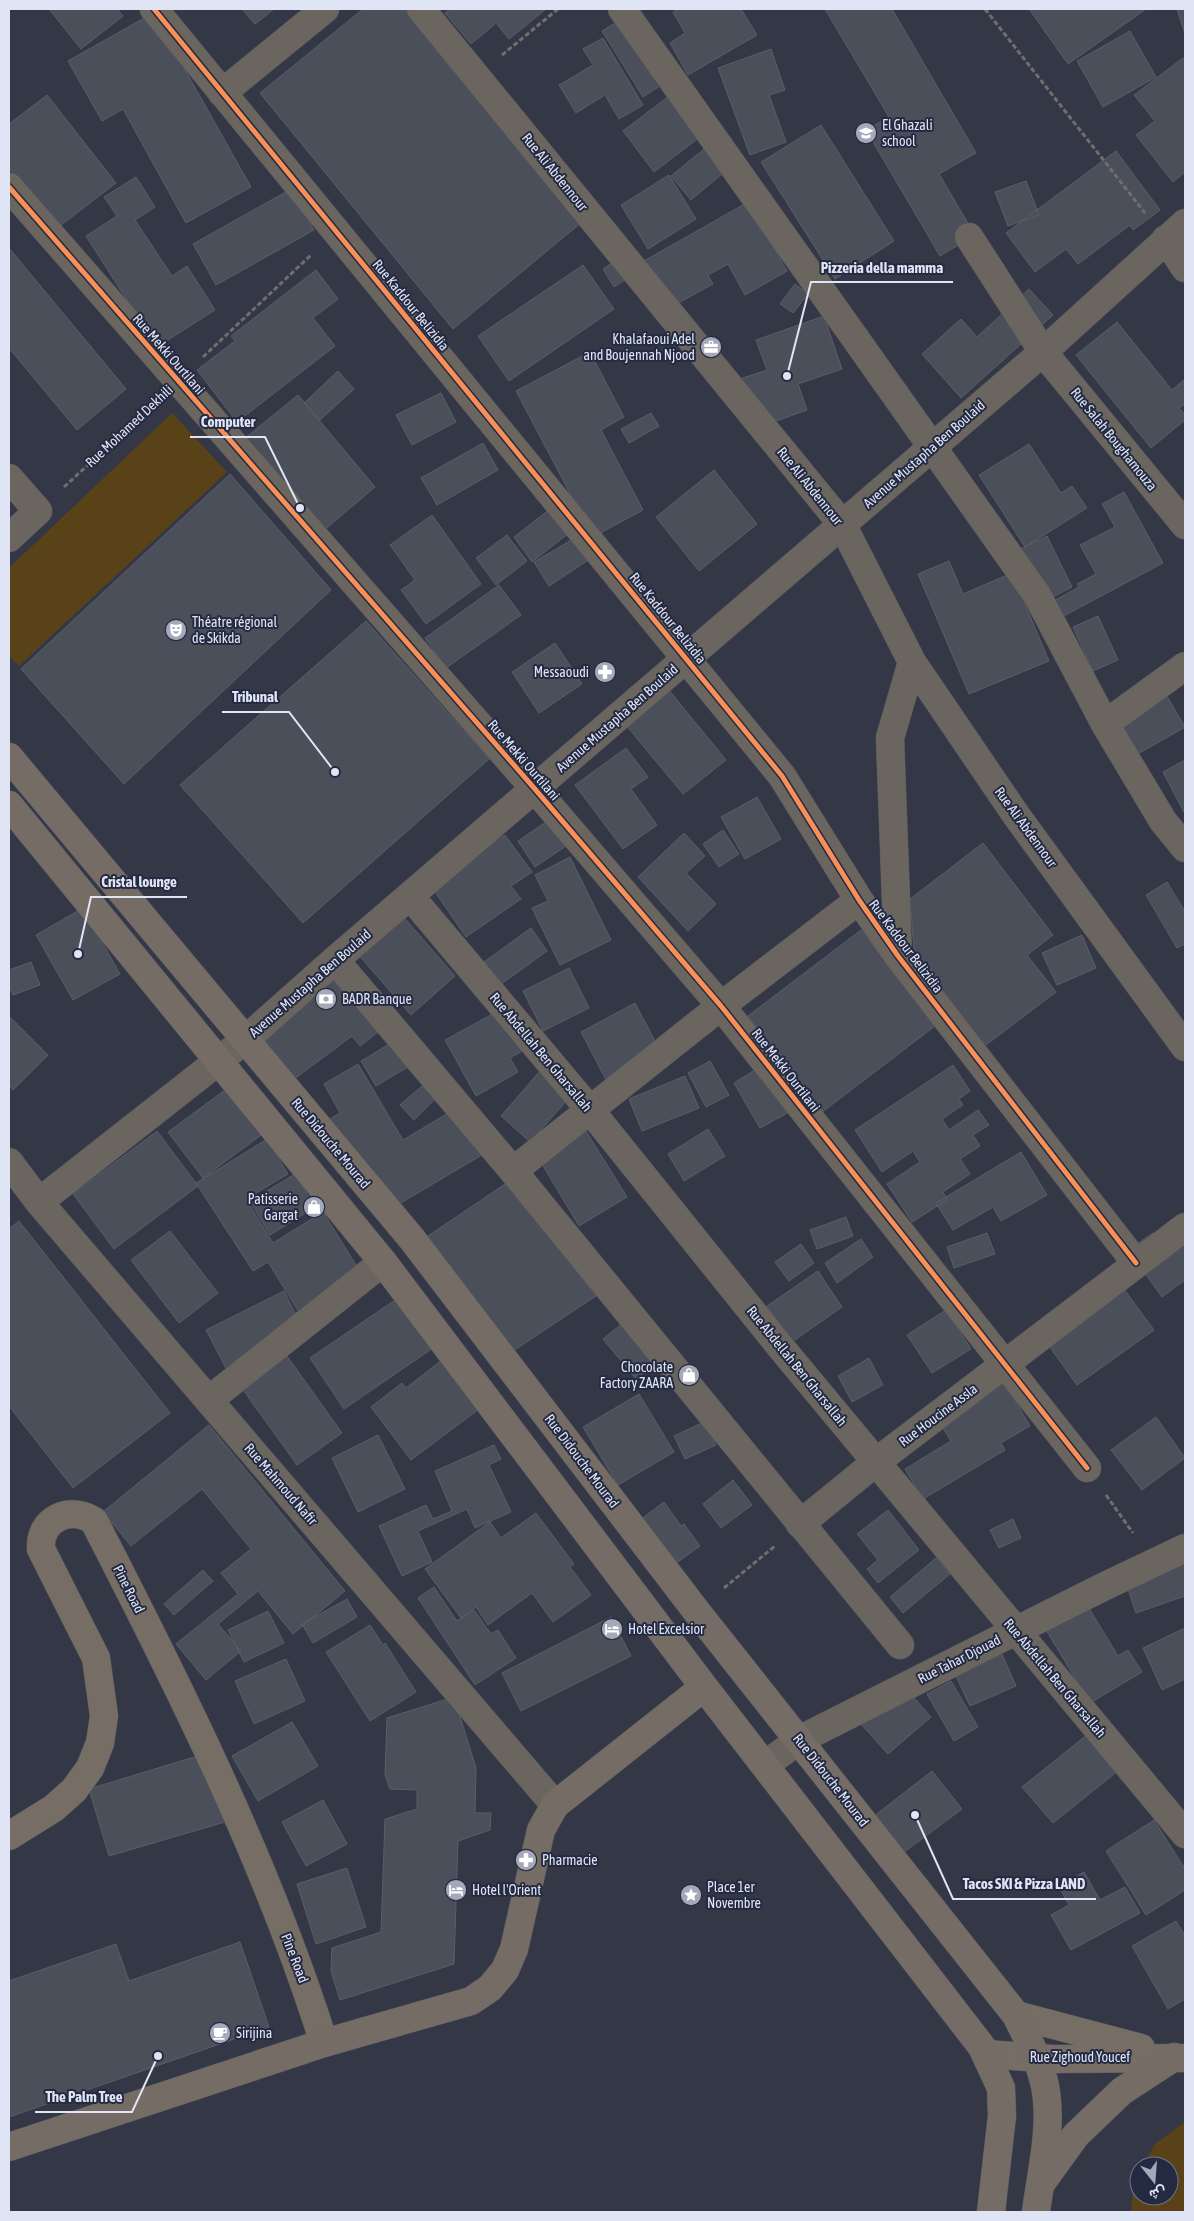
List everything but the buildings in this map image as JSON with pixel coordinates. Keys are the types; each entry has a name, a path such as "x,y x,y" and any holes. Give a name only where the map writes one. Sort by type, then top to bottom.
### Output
{"main road":[{"name":"Rue Didouche Mourad","path":"9,757 412,1239 697,1612 1016,2015 1045,2086 1048,2118 1036,2212"},
{"path":"9,805 383,1262 704,1687 955,2010 986,2054 1001,2088 1002,2116 991,2212"},
{"path":"9,2147 324,2044 464,2003 490,1988 505,1970 514,1949 541,1830 555,1805 704,1687"},
{"path":"1040,2185 1082,2128 1122,2091 1180,2057"}],"street":[{"name":"Rue Kaddour Belizidia","path":"154,9 782,776 858,900 898,956 1136,1263"},
{"path":"222,93 325,9"},
{"name":"Rue Ali Abdennour","path":"421,9 842,524 912,662 1016,815 1185,1047"},
{"path":"622,9 1038,595 1105,724 1163,821 1185,848"},
{"name":"Rue Mekki Ourtilani","path":"9,187 534,788 721,1006 1087,1468"},
{"path":"1176,231 1185,268"},
{"name":"Avenue Mustapha Ben Boulaid","path":"39,1202 245,1040 334,960 411,897 534,788 1043,352 1176,231"},
{"name":"Rue Salah Boughamouza","path":"970,237 1043,352 1185,525"},
{"path":"9,478 38,511 9,538"},
{"path":"898,956 890,738 912,662"},
{"path":"1105,724 1185,666"},
{"name":"Rue Abdellah Ben Gharsallah","path":"411,897 590,1110 783,1350 1185,1834"},
{"path":"513,1171 858,900"},
{"path":"334,960 513,1171 900,1645"},
{"name":"Rue Mahmoud Nafir","path":"9,1162 39,1202 555,1805"},
{"name":"Rue Houcine Assla","path":"800,1524 876,1462 1185,1227"},
{"path":"209,1400 383,1262"},
{"name":"Pine Road","path":"9,1836 54,1808 74,1790 90,1768 100,1743 104,1716 96,1658 41,1549 42,1536 49,1524 68,1514 81,1514 94,1521 171,1669 299,1966 324,2044"},
{"name":"Rue Tahar Djouad","path":"765,1765 799,1740 1016,1630 1185,1548"},
{"name":"Rue Zighoud Youcef","path":"1016,2015 1180,2057"},
{"name":"Rue Zighoud Youcef","path":"986,2054 1035,2058 1180,2057"}],"path":[{"path":"476,77 558,9"},
{"path":"985,9 1176,231"},
{"path":"1087,1468 1154,1562"},
{"path":"697,1612 800,1524"}],"shaded area":[{"path":"172,413 227,472 19,666 9,655 9,568"},
{"path":"1185,2122 1185,2212 1131,2212 1131,2206 1179,2206 1179,2156 1148,2156 1155,2144"}],"cycle path":[{"path":"154,9 782,776 859,900 898,956 1136,1263"},
{"name":"Rue Mohamed Dekhili","path":"9,187 534,788 721,1006 1087,1468"}],"place":[{"name":"El Ghazali school","path":"866,133"},
{"name":"Khalafaoui Adel and Boujennah Njood","path":"711,347"},
{"name":"Pizzeria della mamma","path":"787,376"},
{"name":"Computer","path":"300,508"},
{"name":"Théatre régional de Skikda","path":"176,630"},
{"name":"Messaoudi","path":"605,672"},
{"name":"Tribunal","path":"335,772"},
{"name":"Cristal lounge","path":"78,954"},
{"name":"BADR Banque","path":"326,999"},
{"name":"Patisserie Gargat","path":"314,1207"},
{"name":"Chocolate Factory ZAARA","path":"689,1375"},
{"name":"Hotel Excelsior","path":"612,1629"},
{"name":"Tacos SKI & Pizza LAND","path":"915,1815"},
{"name":"Pharmacie","path":"526,1860"},
{"name":"Hotel l'Orient","path":"456,1890"},
{"name":"Place 1er Novembre","path":"691,1895"},
{"name":"Sirijina","path":"220,2033"},
{"name":"The Palm Tree","path":"158,2056"}]}
